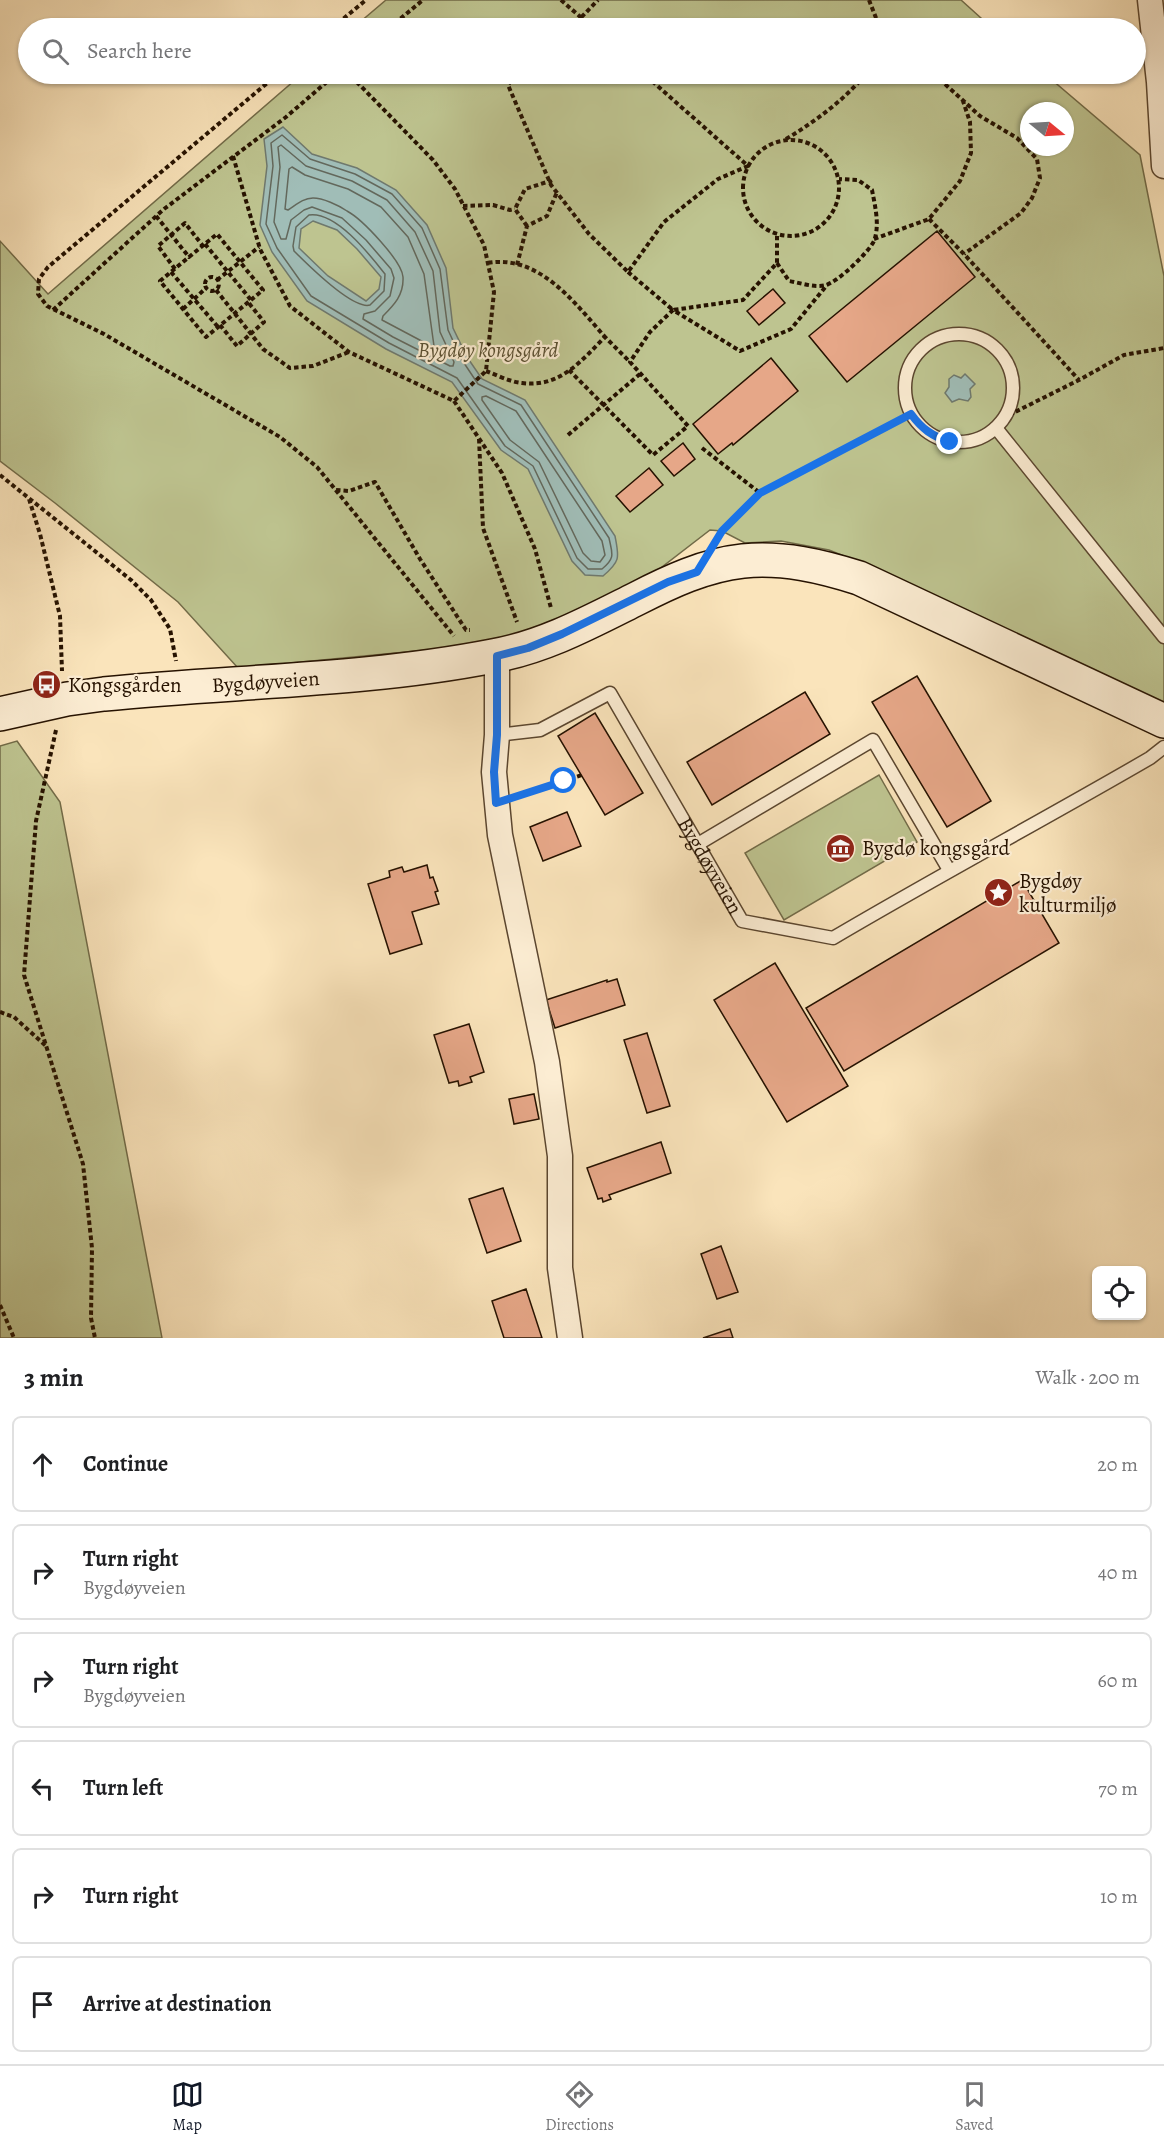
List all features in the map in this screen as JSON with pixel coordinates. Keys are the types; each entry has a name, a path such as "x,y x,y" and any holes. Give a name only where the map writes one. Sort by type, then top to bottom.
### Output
{"street":[{"path":"1150,0 1159,82 1164,166"},
{"name":"Bygdøyveien","path":"0,714 67,699 357,674 482,649 528,648 554,638 668,582 740,561 762,560 811,564 885,590 1164,720"},
{"path":"482,649 497,735 494,772 500,835 547,1062 560,1156 560,1268 570,1338"}],"lane":[{"path":"956,333 974,336 991,344 1004,357 1011,374 1013,392 1008,416 982,437 967,442 950,442 934,437 921,427 911,414 905,397 905,378 911,361 923,347 939,337 956,333"},
{"path":"996,428 1164,637"},
{"name":"Bygdøyveien","path":"497,735 540,730 610,693 742,921 833,938 949,870 1018,835 1150,758 1164,747"},
{"path":"698,844 873,740 949,870"}],"path":[{"path":"344,18 366,0"},
{"path":"401,18 423,0"},
{"path":"561,0 582,18 598,0"},
{"path":"869,0 876,18"},
{"path":"266,84 48,267 39,279 38,294 53,310 104,334 280,437 316,467 482,649"},
{"path":"53,310 156,216 286,117 324,84"},
{"path":"359,84 433,160 455,189 484,245 495,292 486,371 454,401"},
{"path":"509,84 550,182 589,234 628,272 674,310 740,351 791,330 827,285 864,255 874,239 877,214 872,190 858,180 838,179"},
{"path":"655,84 748,166"},
{"path":"785,140 801,141 816,146 828,157 837,171 838,202 831,217 819,228 805,235 777,236 759,225 749,213 743,198 743,181 748,166 757,153 770,144 785,140 810,125 857,84"},
{"path":"945,84 980,116 1017,138 1037,159 1040,178 1032,198 1022,213 964,254"},
{"path":"874,239 928,219 960,181 972,153 970,122 962,99"},
{"path":"233,156 259,247 290,306 349,352 454,401 502,473 535,549 551,613"},
{"path":"628,272 664,222 718,179 748,166"},
{"path":"515,209 525,189 550,182"},
{"path":"517,265 527,226 546,216 558,193"},
{"path":"463,206 493,205 510,210 515,209"},
{"path":"515,209 527,226"},
{"path":"156,216 189,257"},
{"path":"928,219 964,254 1079,380"},
{"path":"185,223 204,245 228,272 264,322 237,346 194,298 158,246 185,223"},
{"path":"218,234 263,290 206,337 160,281 189,257 218,234"},
{"path":"777,236 777,262 789,281 808,285 827,285"},
{"path":"218,280 259,247"},
{"path":"488,263 503,260 535,271 565,292 688,426 653,455 569,370"},
{"path":"630,362 650,332 674,310 743,300 777,262"},
{"path":"205,289 204,283 207,279 213,277 218,280"},
{"path":"205,289 212,292 216,290 219,286 218,280"},
{"path":"183,309 205,289"},
{"path":"216,290 264,349 290,368 313,366 349,352"},
{"path":"486,371 522,383 555,380 580,362 605,336"},
{"path":"1008,416 1124,355 1164,348"},
{"path":"568,435 640,374"},
{"path":"697,572 722,531 760,493 911,414"},
{"path":"479,439 483,528 517,622"},
{"path":"702,448 760,493"},
{"path":"0,475 131,580 151,600 170,629 177,670 177,688"},
{"path":"335,490 349,491 375,482 420,559 466,630 482,649"},
{"path":"29,499 60,616 62,680"},
{"path":"508,626 525,621"},
{"path":"56,730 36,821 24,975 83,1164 92,1248 94,1338"},
{"path":"496,803 582,775"},
{"path":"0,1012 14,1017 47,1047"},
{"path":"0,1305 14,1338"}],"green space":[{"path":"386,0 961,0 981,18 365,18"},
{"name":"Bygdøy kongsgård","path":"290,84 1057,84 1140,155 1164,276 1164,706 874,568 829,550 781,541 745,543 722,531 710,530 645,580 573,617 500,643 238,668 178,602 0,461 0,241 48,294"},
{"path":"17,741 60,802 162,1338 0,1338 0,746"},
{"path":"879,775 917,842 784,920 745,853"}],"water":[{"path":"283,127 312,154 357,168 396,190 427,225 446,268 453,328 467,357 482,379 525,400 615,536 616,562 603,576 585,575 572,561 528,469 501,450 452,382 386,349 307,301 272,252 260,225 267,166 264,139","holes":["313,221 337,230 381,277 379,289 366,301 328,276 299,248 301,229"]},
{"path":"965,374 975,384 970,389 971,397 968,401 959,399 952,402 945,393 949,387 949,379 954,375 961,378"}],"building":[{"path":"937,231 975,277 847,382 809,336"},
{"path":"773,289 785,303 759,325 747,311"},
{"path":"771,358 798,391 733,445 732,443 718,454 693,424"},
{"path":"683,443 695,459 674,476 661,461"},
{"path":"649,468 663,485 630,512 616,496"},
{"path":"917,676 991,801 947,827 872,702"},
{"path":"805,692 830,734 712,805 687,762"},
{"path":"595,713 643,793 605,815 558,736"},
{"path":"567,812 581,846 543,861 530,827"},
{"path":"427,865 430,878 433,877 438,891 435,892 439,904 412,912 422,944 390,954 368,884 390,877 389,871 402,867 404,872"},
{"path":"1022,880 1059,943 844,1071 806,1008"},
{"path":"775,963 848,1086 787,1122 714,1000"},
{"path":"617,979 625,1005 555,1028 546,1000 607,980 607,982"},
{"path":"469,1024 484,1072 470,1077 472,1082 459,1086 458,1081 449,1083 434,1035"},
{"path":"647,1033 670,1106 647,1113 624,1040"},
{"path":"534,1094 539,1119 514,1124 509,1099"},
{"path":"661,1142 671,1173 609,1195 611,1199 603,1202 602,1198 598,1199 587,1168"},
{"path":"503,1188 521,1241 487,1253 469,1199"},
{"path":"721,1246 738,1292 717,1299 701,1254"},
{"path":"526,1289 542,1338 504,1338 492,1301"},
{"path":"730,1329 733,1338 703,1338"}],"place":[{"name":"Kongsgården","path":"47,685"},
{"name":"Bygdø kongsgård","path":"841,848"},
{"name":"Bygdøy kulturmiljø","path":"998,893"}],"route":[{"path":"564,781 496,803 494,772 497,735 497,656 528,648 562,634 668,582 697,572 722,531 760,493 911,414 921,427 934,437 950,442"}]}
